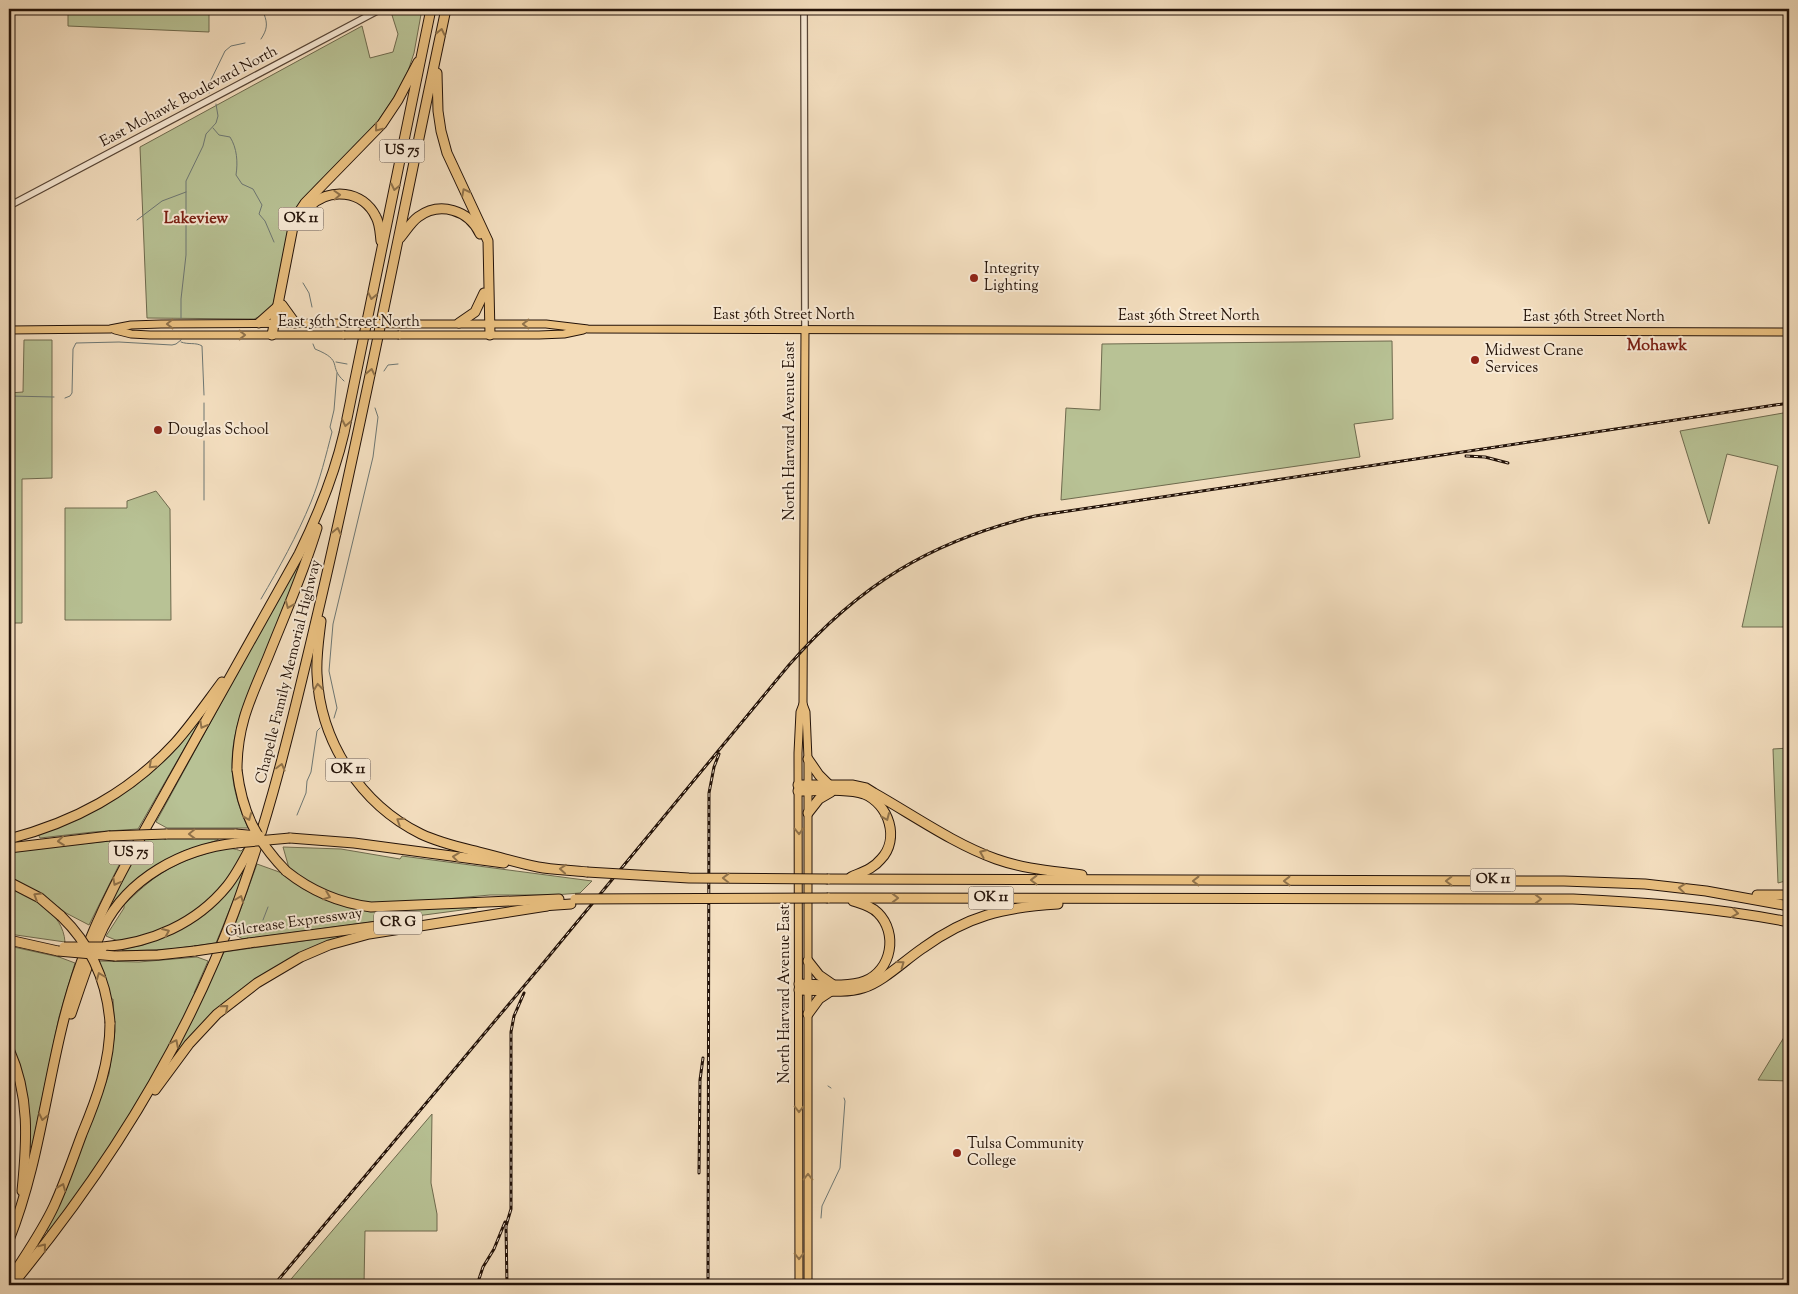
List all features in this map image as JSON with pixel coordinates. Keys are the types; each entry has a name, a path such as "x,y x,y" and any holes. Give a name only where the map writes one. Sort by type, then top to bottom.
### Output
{"highway":[{"name":"Chapelle Family Memorial Highway","path":"9,1240 30,1180 71,994 100,915 138,840 299,554 317,518 334,472 344,433 431,9"},
{"name":"Chapelle Family Memorial Highway","path":"12,1285 51,1238 106,1160 162,1069 211,969 244,888 268,814 283,758 353,462 446,9"},
{"path":"259,324 280,306 293,227 299,212 305,203 382,124 398,100 422,53"},
{"path":"436,55 438,111 444,143 453,170 484,229 488,241 487,335"},
{"name":"OK 11","path":"274,336 299,224 307,209 318,199 327,195 341,194 350,195 364,202 378,220 382,248"},
{"name":"OK 11","path":"399,240 416,219 430,211 447,209 466,216 475,225 484,243 484,293 475,312 458,324"},
{"path":"484,293 487,323"},
{"path":"280,306 295,324"},
{"name":"OK 11","path":"334,472 307,560 243,718 238,739 237,770 241,796 253,828 265,849 295,878 319,893 347,903 371,907 573,901"},
{"name":"OK 11","path":"326,578 316,662 319,693 323,713 332,738 354,777 372,799 388,813 421,834 444,843 539,867 688,878 1564,880 1645,884 1730,894 1789,906"},
{"path":"9,840 37,832 82,814 110,798 150,768 186,730 244,652"},
{"path":"808,759 830,788 870,797 883,809 890,828 888,848 882,859 872,868 846,879"},
{"path":"803,788 830,788 852,785 866,788 963,844 1002,861 1030,868 1117,880"},
{"path":"808,813 830,788"},
{"path":"9,940 33,946 58,949 119,946 145,940 173,929 212,902 234,876 268,814"},
{"path":"9,848 110,836 217,833 354,843 539,867"},
{"path":"53,1069 86,969 104,927 120,903 135,887 168,862 185,855 223,844 290,838"},
{"path":"9,882 40,898 78,934 99,972 107,1000 110,1037 105,1068 90,1116 54,1206 41,1231 9,1281"},
{"path":"1730,894 1789,894"},
{"name":"OK 11","path":"644,900 680,898 1573,899 1634,902 1692,908 1789,922"},
{"path":"808,1014 819,998 832,987 855,984 874,976 883,966 890,950 890,938 887,927 877,912 867,905 846,898"},
{"path":"803,987 832,987 857,990 871,985 947,932 972,920 996,912 1031,906 1135,898"},
{"name":"Gilcrease Expressway","path":"58,949 115,956 195,951 446,917 547,906 573,901 644,900"},
{"path":"106,1160 192,1040 232,1001 274,972 319,949 369,934 547,906"},
{"path":"808,961 832,987"},
{"path":"9,1049 16,1067 26,1120 27,1145 20,1210"}],"main road":[{"name":"East 36th Street North","path":"9,330 110,329 148,324 487,323 546,324 588,329 1789,332"},
{"name":"East 36th Street North","path":"110,329 131,334 150,335 274,336 564,334 588,329"},
{"name":"North Harvard Avenue East","path":"799,1285 803,987 803,788 800,712 803,704 805,329"},
{"name":"North Harvard Avenue East","path":"803,704 806,712 808,759 803,788 808,813 808,961 803,987 808,1014 808,1285"},
{"path":"799,1226 808,1226"}],"street":[{"name":"East Mohawk Boulevard North","path":"9,206 381,9"},
{"name":"North Harvard Avenue East","path":"804,9 805,329"}],"green space":[{"path":"68,9 209,9 209,32 68,26"},
{"path":"397,9 422,9 414,53 408,71 398,91 374,127 292,218 273,305 263,315 254,319 147,318 140,147 362,26 370,58 393,52 398,34 391,12"},
{"path":"24,340 52,340 52,478 22,479 22,623 9,623 9,393 23,392"},
{"path":"1392,341 1393,419 1354,424 1360,457 1061,500 1066,408 1100,410 1102,344"},
{"path":"1789,412 1789,627 1742,627 1778,466 1727,454 1709,524 1680,431"},
{"path":"156,491 170,509 171,620 65,620 65,508 127,508 127,501"},
{"path":"301,557 305,559 240,716 233,746 232,773 234,786 237,800 248,828 167,828 156,822"},
{"path":"198,719 200,721 138,829 40,838 38,834 90,813 117,796"},
{"path":"1789,748 1789,880 1778,883 1773,749"},
{"path":"145,838 218,838 218,840 181,852 167,860 106,918 103,916"},
{"path":"120,840 129,845 89,925 66,913 40,893 9,877 9,851"},
{"path":"245,847 227,880 215,896 192,914 156,934 118,941 106,936 124,908 124,905 143,887 162,873 195,857 228,848 241,851"},
{"path":"283,847 341,849 400,859 402,856 592,881 580,893 490,895 401,903 373,903 345,899 310,884 289,868"},
{"path":"246,861 249,862 216,943 172,949 123,951 122,949 143,945 191,922"},
{"path":"257,864 282,873 304,889 334,903 477,906 477,908 243,939 232,933"},
{"path":"9,885 45,907 52,914 59,922 65,942 9,934"},
{"path":"345,935 345,938 270,971 178,1054 176,1052 224,952"},
{"path":"9,946 59,957 75,963 59,1017 32,1147 29,1147 14,1054 9,1043"},
{"path":"197,957 208,961 194,993 196,995 166,1052 116,1139 49,1233 46,1229 109,1074 115,1031 113,999 111,999 105,976 98,961 139,962"},
{"path":"1789,1029 1789,1081 1758,1080"},
{"path":"432,1114 431,1183 437,1214 437,1231 365,1231 364,1285 286,1285"}],"waterway":[{"path":"261,39 265,33 266,21 264,14 267,9"},
{"path":"209,93 208,86 225,51 231,46 245,43"},
{"path":"181,318 181,299 186,255 186,181 203,146 206,134 216,123 218,116 216,104"},
{"path":"213,128 219,135 230,137 236,155 236,175 242,184 253,189 262,205 259,214 265,221 274,242"},
{"path":"137,220 162,201 186,192"},
{"path":"303,283 309,293 312,307"},
{"path":"65,398 72,393 73,349 76,343 119,342 172,345 181,340"},
{"path":"181,342 202,346 204,395"},
{"path":"313,344 315,349 333,360 339,376 344,381"},
{"path":"336,362 347,364"},
{"path":"384,371 388,365 398,364"},
{"path":"261,599 306,515 317,485 332,432 330,427 334,410 337,373"},
{"path":"9,396 54,397"},
{"path":"204,403 204,432"},
{"path":"334,718 337,708 329,671 333,624 373,457 378,417 375,408"},
{"path":"204,441 204,500"},
{"path":"297,815 306,793 317,731 320,728"},
{"path":"263,920 268,907"},
{"path":"821,1218 822,1206 840,1168 844,1098"}],"railway":[{"path":"274,1285 789,665 842,611 870,589 899,570 930,553 963,539 997,526 1035,516 1789,403"},
{"path":"1466,456 1485,457 1508,463"},
{"path":"708,1285 709,793 714,767 719,754"},
{"path":"507,1285 506,1226 511,1209 511,1032 514,1016 524,993"},
{"path":"699,1173 700,1080 703,1058"},
{"path":"477,1285 483,1267 494,1249 505,1222"}],"place":[{"name":"Integrity Lighting","path":"974,278"},
{"name":"Midwest Crane Services","path":"1475,360"},
{"name":"Douglas School","path":"158,430"},
{"name":"Tulsa Community College","path":"957,1153"}],"district":[{"name":"Lakeview","path":"196,219"},
{"name":"Mohawk","path":"1657,346"}]}
